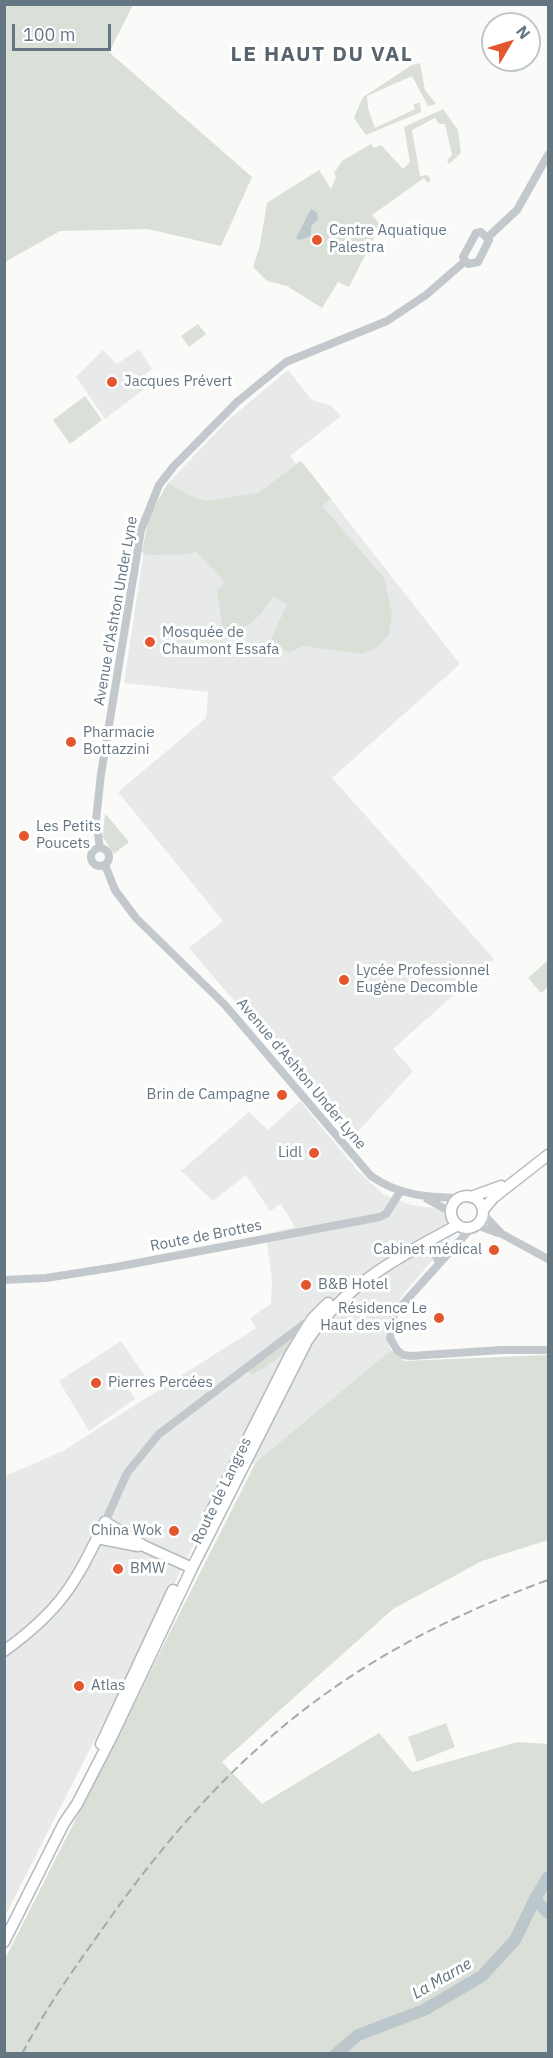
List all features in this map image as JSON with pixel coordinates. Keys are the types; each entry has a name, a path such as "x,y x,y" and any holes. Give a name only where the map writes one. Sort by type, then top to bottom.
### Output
{"main road":[{"path":"4,1942 64,1823 77,1804 112,1736 189,1566 307,1341 319,1323 346,1294 422,1245 483,1212 493,1198 549,1155"},
{"path":"462,1222 453,1205 465,1197 518,1178"},
{"path":"465,1197 478,1200 483,1212"},
{"name":"Route de Langres","path":"189,1566 258,1415 313,1318 363,1274 462,1222"},
{"path":"4,1651 45,1620 60,1604 82,1569 105,1522 144,1546 189,1566"},
{"path":"97,1538 144,1546"}],"street":[{"path":"465,262 463,257 473,236 481,232 487,238 517,210 549,155"},
{"name":"Avenue d'Ashton Under Lyne","path":"100,849 96,820 99,785 137,552 148,510 159,485 174,466 237,402 286,362 387,321 426,295 465,262 471,264 478,262 486,249 487,238"},
{"path":"100,849 109,855 105,865 99,866 92,861 92,853 100,849"},
{"name":"Avenue d'Ashton Under Lyne","path":"105,865 115,890 136,918 225,1005 371,1176 400,1192 423,1198 465,1197"},
{"name":"Route de Brottes","path":"4,1280 46,1278 118,1267 380,1217 386,1215 400,1192"},
{"name":"Avenue d'Ashton Under Lyne","path":"423,1198 462,1222 502,1234"},
{"path":"483,1212 502,1234 549,1259"},
{"path":"462,1222 459,1241 394,1314 389,1332 397,1350 403,1355 411,1356 501,1350 549,1350"},
{"path":"422,1245 433,1250 439,1263"},
{"path":"105,1522 127,1473 146,1447 313,1318"}],"shaded area":[{"path":"5,4 133,5 109,52 252,177 221,246 148,229 60,231 5,262"},
{"path":"420,63 425,90 436,104 428,106 412,76 367,96 368,108 375,128 415,109 413,104 420,103 421,112 366,135 354,118 363,97 412,65"},
{"name":"Centre Aquatique Palestra","path":"443,109 458,130 461,153 449,164 447,160 452,155 445,124 439,124 435,118 412,130 420,176 427,175 431,180 428,183 424,178 372,215 380,224 379,228 349,287 338,282 322,308 287,286 267,281 253,267 260,245 267,203 319,170 331,189 336,177 334,173 342,161 371,144 374,148 381,145 403,169 410,162 404,127"},
{"path":"311,209 317,213 318,219 311,226 311,236 300,240 296,238"},
{"path":"198,324 206,334 189,347 181,336"},
{"name":"Jacques Prévert","path":"139,349 152,369 141,378 147,387 105,419 76,377 103,350 117,364"},
{"path":"288,370 312,400 332,406 341,416 290,456 296,464 301,461 460,664 332,778 494,959 393,1049 413,1071 351,1139 189,948 223,921 118,792 206,718 208,692 124,683 149,516 168,483 227,421"},
{"path":"85,396 102,420 70,444 53,420"},
{"path":"301,461 331,499 322,506 384,578 392,613 389,634 379,646 363,654 303,646 288,653 271,640 287,604 273,597 252,622 241,628 223,632 217,590 225,582 196,551 190,554 147,555 142,552 149,516 168,483 188,495 205,501 258,493"},
{"path":"105,813 129,842 114,854 103,837"},
{"path":"548,960 548,987 541,993 528,978"},
{"path":"300,1101 357,1170 383,1194 411,1205 441,1209 455,1233 402,1296 388,1321 385,1334 391,1350 256,1462 228,1478 5,1916 5,1476 63,1451 256,1328 250,1318 271,1304 272,1282 266,1234 295,1227 281,1204 270,1211 246,1175 213,1201 181,1171 249,1112 268,1130"},
{"path":"300,1327 280,1356 252,1375 248,1370"},
{"name":"Pierres Percées","path":"121,1341 145,1376 127,1386 135,1399 89,1431 59,1381"},
{"path":"391,1350 404,1361 548,1355 548,1540 482,1561 393,1609 222,1762 262,1804 379,1733 412,1772 518,1742 548,1744 548,2053 5,2053 4,1961 256,1462"},
{"path":"446,1723 455,1747 417,1762 408,1737"}],"waterway":[{"name":"La Marne","path":"535,1899 548,1877"},
{"name":"La Marne","path":"336,2054 358,2035 424,2010 482,1976 515,1940 535,1899 548,1913"}],"railway":[{"path":"22,2054 40,2021 71,1974 149,1866 196,1810 245,1760 296,1716 351,1676 411,1641 476,1609 548,1580"}],"place":[{"name":"Centre Aquatique Palestra","path":"317,240"},
{"name":"Jacques Prévert","path":"112,382"},
{"name":"Mosquée de Chaumont Essafa","path":"150,642"},
{"name":"Pharmacie Bottazzini","path":"71,742"},
{"name":"Les Petits Poucets","path":"24,836"},
{"name":"Lycée Professionnel Eugène Decomble","path":"344,980"},
{"name":"Brin de Campagne","path":"282,1095"},
{"name":"Lidl","path":"314,1153"},
{"name":"Cabinet médical","path":"494,1250"},
{"name":"B&B Hotel","path":"306,1285"},
{"name":"Résidence Le Haut des vignes","path":"439,1318"},
{"name":"Pierres Percées","path":"96,1383"},
{"name":"China Wok","path":"174,1531"},
{"name":"BMW","path":"118,1569"},
{"name":"Atlas","path":"79,1686"}],"district":[{"name":"LE HAUT DU VAL","path":"322,55"}]}
